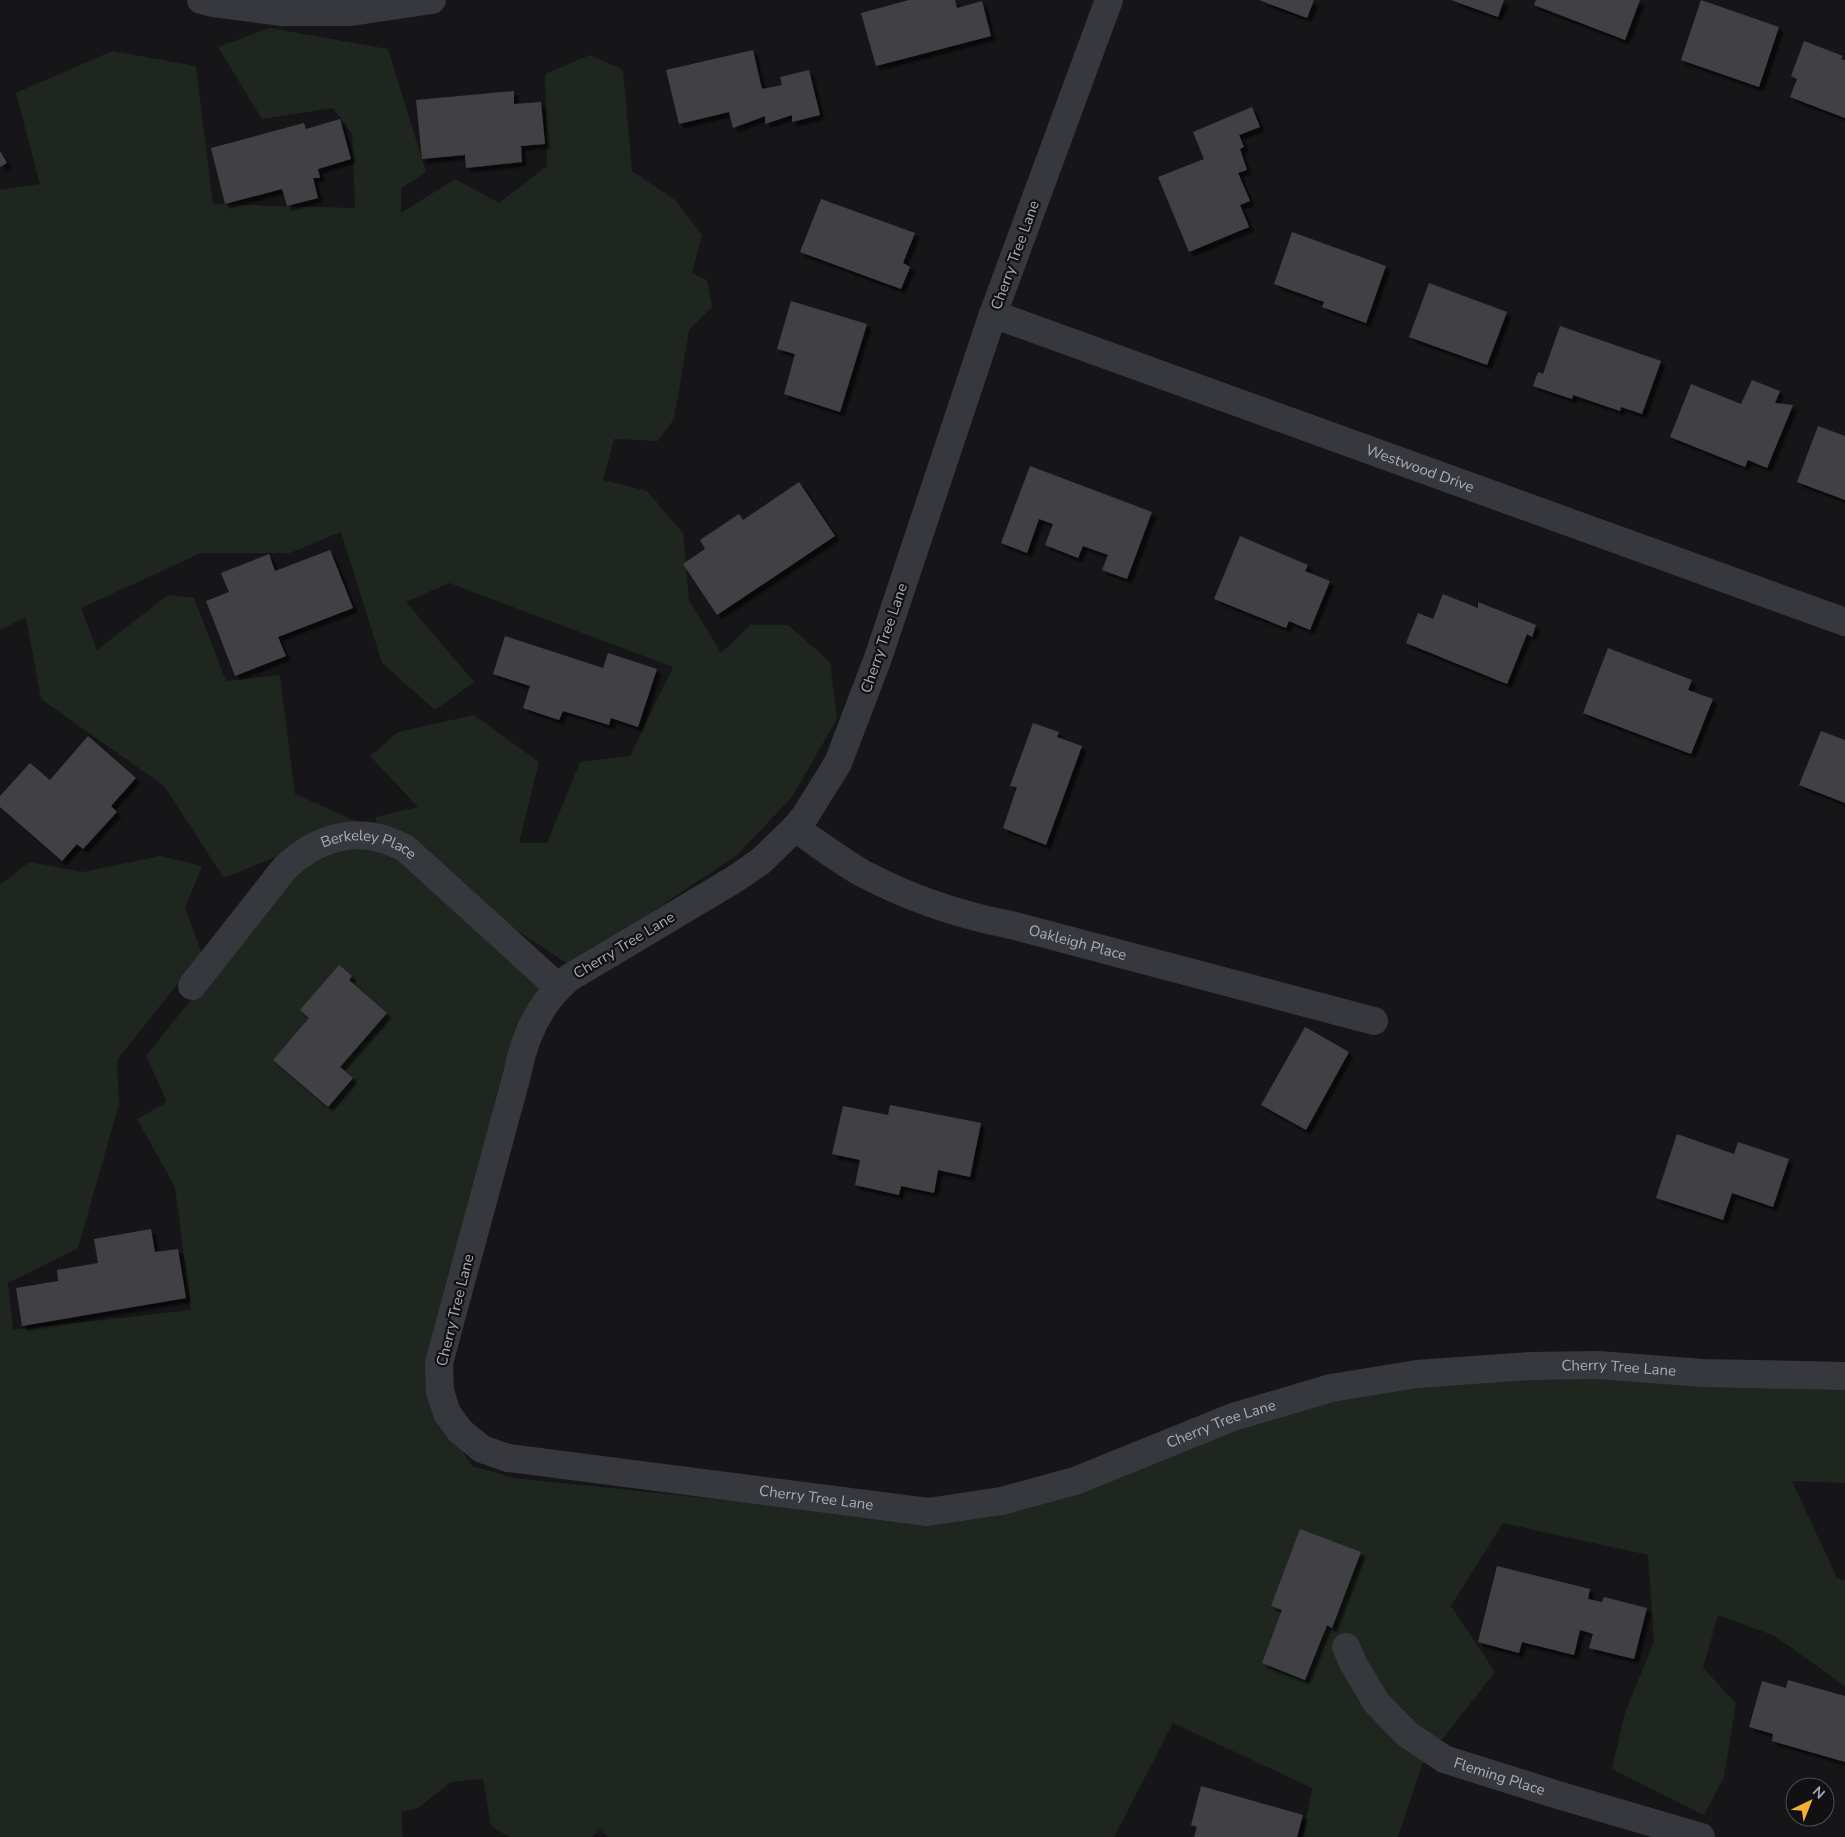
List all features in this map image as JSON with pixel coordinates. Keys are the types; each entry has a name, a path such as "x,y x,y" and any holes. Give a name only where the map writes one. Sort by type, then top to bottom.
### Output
{"street":[{"path":"201,0 282,12 351,12 432,0"},
{"name":"Cherry Tree Lane","path":"1110,0 993,314 878,658 838,763 806,816 761,861 736,879 569,978 558,988 535,1018 521,1053 439,1363 440,1391 447,1413 460,1431 482,1449 508,1458 928,1512 1000,1501 1075,1481 1232,1417 1330,1388 1417,1374 1530,1366 1598,1365 1703,1373 1845,1376"},
{"name":"Westwood Drive","path":"993,314 1845,622"},
{"name":"Oakleigh Place","path":"795,828 861,872 921,901 985,920 1011,925 1374,1021"},
{"name":"Berkeley Place","path":"192,986 284,869 297,856 323,841 353,835 382,838 405,848 558,988"},
{"name":"Fleming Place","path":"1346,1647 1353,1664 1376,1702 1407,1734 1444,1759 1701,1837"}],"shaded area":[{"path":"270,28 388,49 426,172 401,188 401,213 455,179 499,203 547,166 545,74 590,55 623,70 632,171 675,200 702,235 692,273 707,280 712,307 689,330 674,419 658,441 614,439 603,480 647,491 683,533 689,600 721,653 750,625 788,625 830,662 837,719 792,797 737,855 571,966 495,916 379,831 375,817 418,807 370,756 398,732 474,715 539,762 519,843 547,843 580,762 630,756 673,667 449,583 406,602 474,682 435,710 382,663 341,532 290,553 201,553 81,608 97,650 168,595 194,598 226,681 280,675 295,794 360,823 224,878 164,786 41,699 26,617 0,630 0,190 40,184 16,93 112,51 196,66 213,204 355,208 352,134 333,108 262,119 218,47"},
{"path":"367,843 404,858 544,989 430,1400 472,1466 514,1478 928,1521 1332,1396 1445,1379 1624,1374 1845,1389 1845,1483 1792,1481 1837,1578 1845,1580 1845,1686 1775,1636 1718,1615 1703,1668 1736,1703 1724,1777 1704,1815 1612,1769 1625,1713 1654,1641 1648,1555 1503,1523 1451,1606 1495,1672 1422,1765 1398,1837 1303,1837 1312,1788 1173,1723 1114,1837 608,1837 600,1830 592,1837 509,1837 491,1826 483,1779 451,1782 418,1808 401,1812 403,1837 0,1837 0,885 29,862 83,872 160,856 202,866 185,908 202,953 117,1060 119,1104 78,1248 8,1283 13,1330 191,1310 175,1187 137,1119 167,1102 146,1056 292,873 329,847"}],"building":[{"path":"909,0 955,0 957,8 982,1 991,36 876,66 861,13"},
{"path":"1259,0 1314,0 1307,18"},
{"path":"1451,0 1504,0 1498,17"},
{"path":"1536,0 1640,0 1625,40 1534,5"},
{"path":"1701,0 1779,27 1759,87 1681,60"},
{"path":"1804,41 1843,56 1841,59 1845,60 1845,118 1790,97 1797,79 1791,76"},
{"path":"753,50 762,89 782,85 780,77 809,70 820,115 792,122 792,115 765,124 765,116 733,128 729,112 679,124 666,70"},
{"path":"514,91 514,104 541,102 545,144 521,146 522,162 466,168 465,155 422,159 416,100"},
{"path":"1252,107 1260,127 1239,135 1244,147 1240,149 1247,170 1238,173 1250,201 1240,205 1249,227 1189,252 1158,177 1204,159 1193,132"},
{"path":"340,119 351,159 318,169 320,178 313,178 318,198 287,206 282,189 225,204 211,148 304,123 306,129"},
{"path":"0,151 7,163 0,167"},
{"path":"821,199 915,233 903,263 910,267 901,289 800,252"},
{"path":"1292,232 1386,266 1366,323 1322,307 1324,302 1274,284"},
{"path":"1429,283 1507,312 1487,365 1409,337"},
{"path":"791,301 867,324 840,412 784,394 795,354 777,349"},
{"path":"1560,326 1661,361 1642,414 1621,407 1620,411 1573,395 1572,399 1533,386 1538,372 1543,374"},
{"path":"1752,380 1780,391 1775,403 1793,405 1767,468 1748,460 1745,467 1670,437 1691,384 1741,404"},
{"path":"1818,426 1845,436 1845,500 1797,482"},
{"path":"1030,466 1152,512 1127,579 1102,570 1108,555 1083,546 1078,558 1045,545 1053,524 1039,519 1027,553 1001,543"},
{"path":"799,482 835,536 717,615 683,564 705,549 700,540 739,514 743,520"},
{"path":"1240,536 1308,565 1305,571 1330,581 1310,630 1289,621 1286,628 1214,599"},
{"path":"330,550 353,608 278,637 286,656 235,676 206,601 229,592 221,573 269,554 275,571"},
{"path":"1443,594 1478,608 1478,602 1536,625 1532,637 1527,634 1507,684 1406,643 1418,613 1433,619"},
{"path":"505,636 603,668 608,653 657,669 638,727 611,718 609,725 563,711 559,720 523,708 530,686 493,674"},
{"path":"1608,648 1692,680 1688,690 1713,699 1691,754 1583,713"},
{"path":"1033,723 1059,732 1057,737 1082,746 1046,845 1003,828 1017,787 1010,786"},
{"path":"1821,731 1845,740 1845,803 1799,785"},
{"path":"88,736 136,778 111,806 117,812 83,849 77,844 62,861 0,807 0,796 30,763 50,780"},
{"path":"339,965 352,976 349,980 387,1013 340,1067 353,1078 328,1107 273,1060 309,1018 300,1010"},
{"path":"1305,1027 1349,1052 1306,1130 1261,1105"},
{"path":"890,1105 981,1123 970,1177 938,1170 934,1193 901,1186 899,1195 855,1185 860,1160 832,1154 843,1106 888,1115"},
{"path":"1677,1134 1734,1154 1738,1142 1789,1159 1773,1207 1732,1193 1723,1220 1656,1198"},
{"path":"151,1229 155,1252 178,1249 186,1298 22,1326 16,1288 58,1281 57,1270 98,1263 94,1239"},
{"path":"1300,1529 1361,1552 1332,1628 1327,1625 1305,1680 1262,1663 1282,1610 1271,1606"},
{"path":"1497,1566 1590,1589 1588,1599 1602,1602 1604,1597 1647,1608 1634,1659 1589,1648 1593,1634 1580,1630 1574,1655 1522,1642 1519,1653 1478,1642"},
{"path":"1788,1680 1845,1696 1845,1762 1772,1741 1773,1734 1749,1727 1762,1681 1786,1688"},
{"path":"1201,1786 1303,1815 1297,1837 1194,1837 1197,1827 1191,1825"}]}
